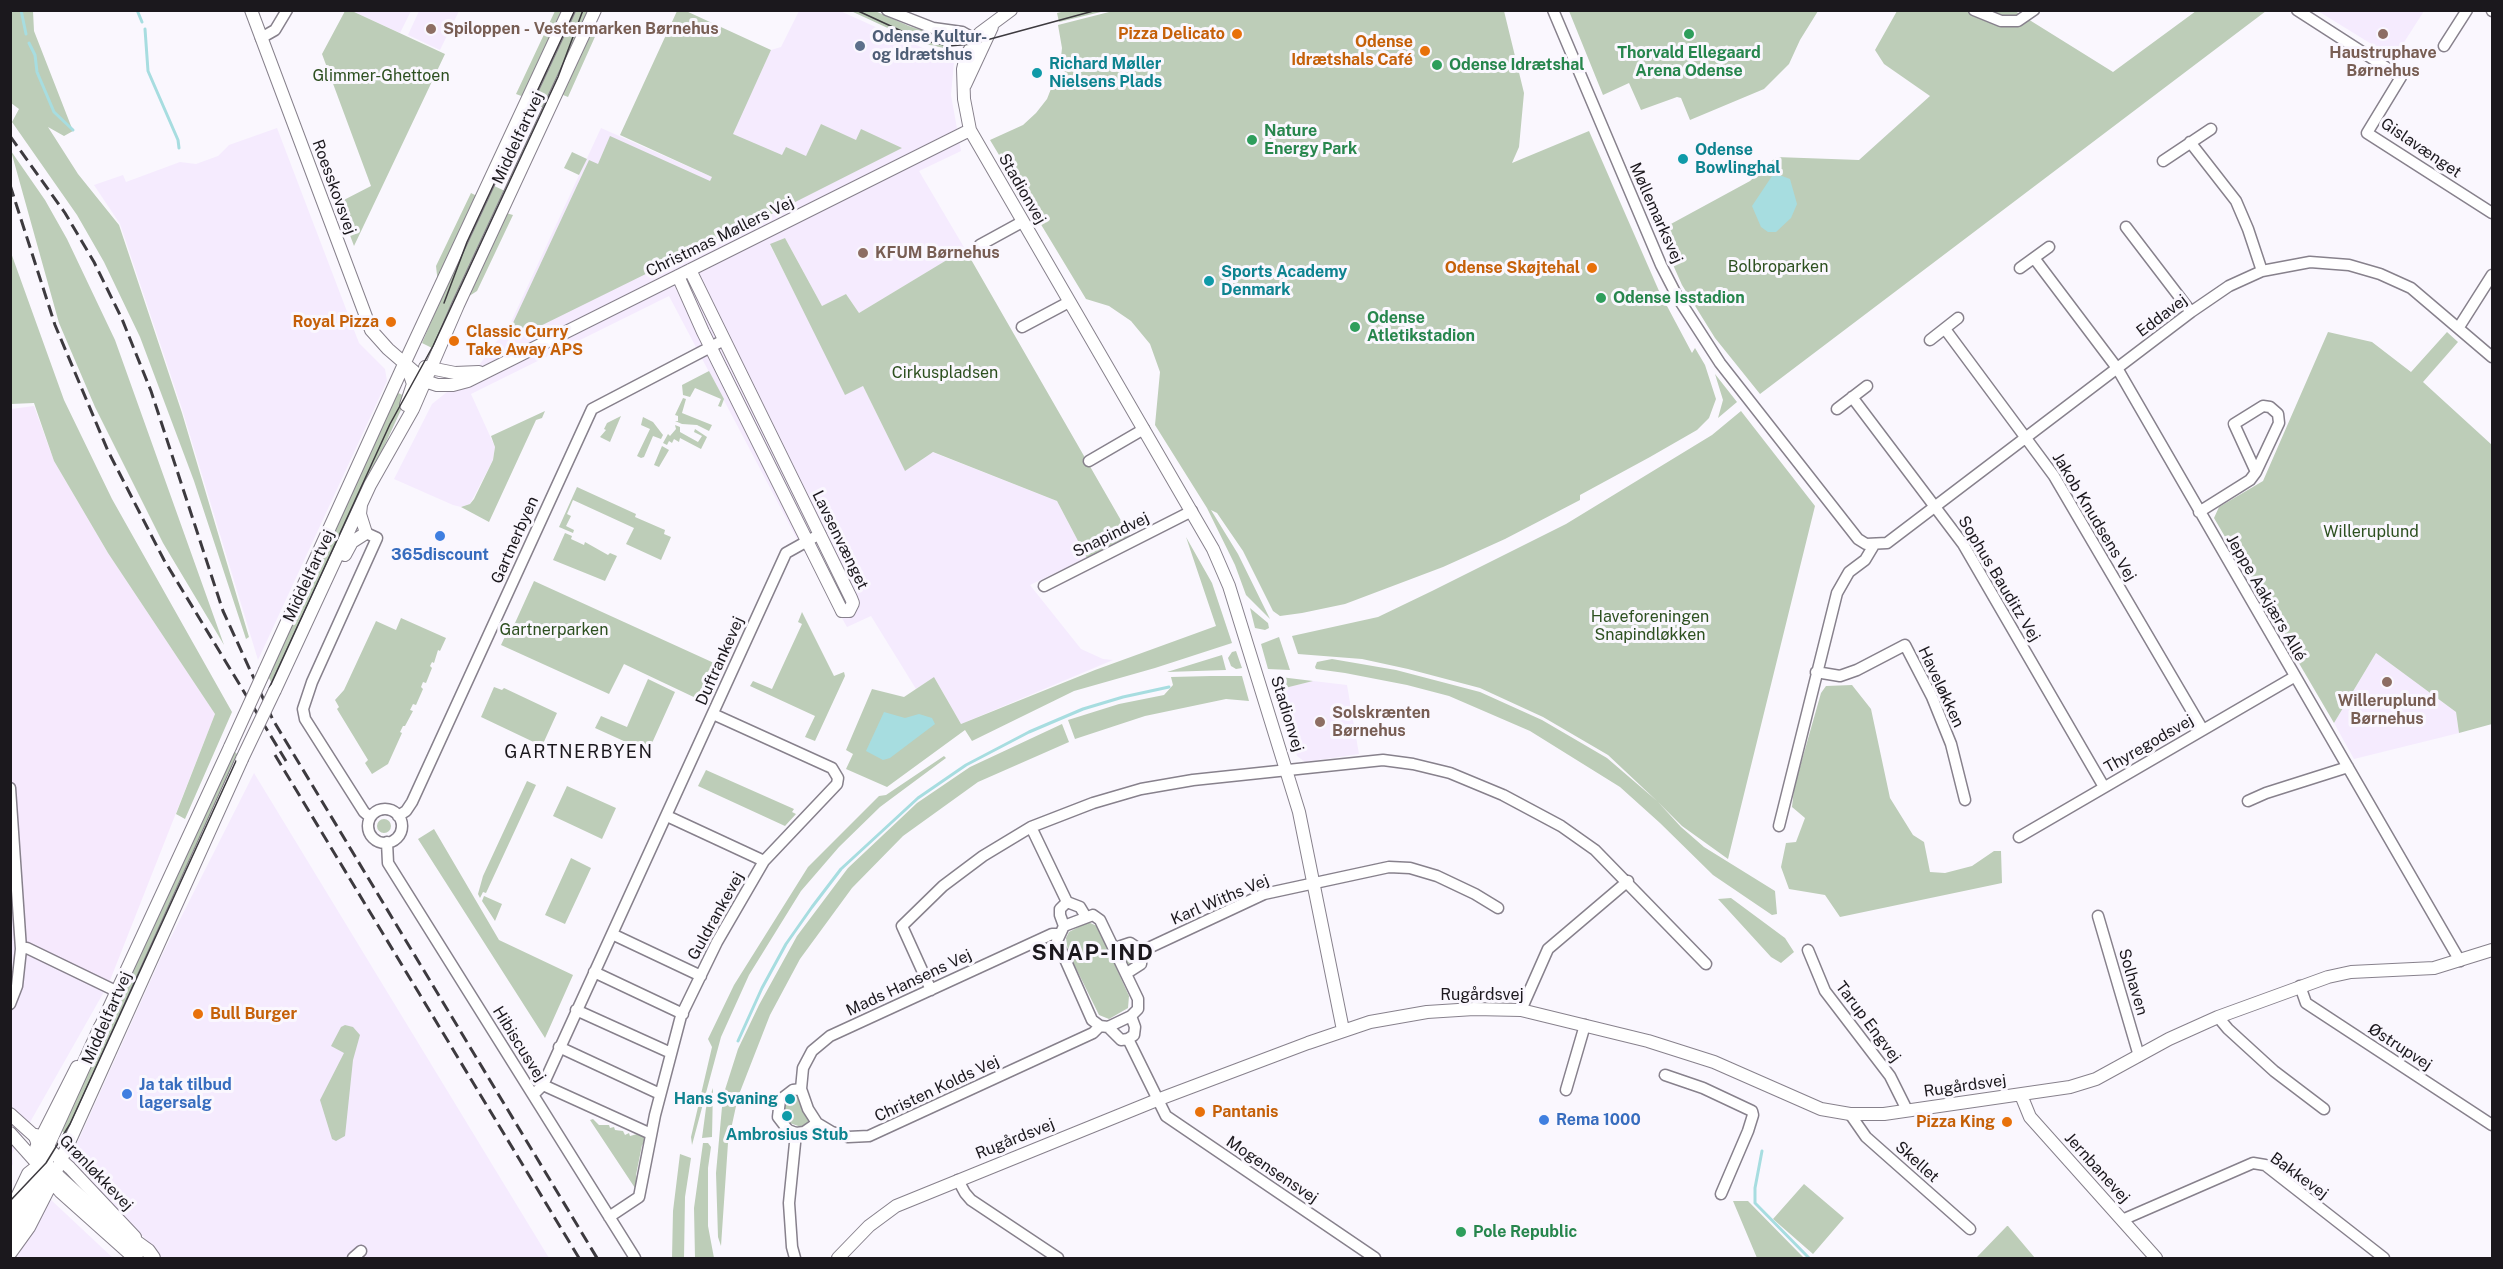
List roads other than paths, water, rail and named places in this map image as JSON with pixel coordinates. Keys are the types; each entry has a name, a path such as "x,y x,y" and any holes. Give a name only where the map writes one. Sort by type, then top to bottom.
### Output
{"main road":[{"path":"10,1252 28,1227 45,1156 101,1027"},
{"path":"10,1214 26,1177 45,1156"},
{"path":"10,1238 40,1180 45,1156"},
{"path":"45,1156 105,1220 146,1256"}],"street":[{"name":"Roesskovsvej","path":"251,10 371,330 388,349 425,381"},
{"path":"261,38 274,30 286,10"},
{"name":"Middelfartvej","path":"101,1027 405,362 569,10"},
{"name":"Middelfartvej","path":"45,1156 69,1142 307,618 370,485 399,437 595,10"},
{"path":"887,10 940,30 962,32 979,41"},
{"name":"Stadionvej","path":"1011,10 998,19 964,63 964,86 970,130 1192,511 1213,549 1229,586 1299,812 1343,1030"},
{"name":"Møllemarksvej","path":"1553,10 1656,254 1678,298 1720,363 1858,539 1866,544 1874,545"},
{"path":"1974,10 2001,21 2018,21 2034,10"},
{"name":"Gislavænget","path":"2297,10 2401,77 2367,134 2493,213"},
{"path":"2444,46 2467,10"},
{"path":"2163,161 2211,129"},
{"name":"Christmas Møllers Vej","path":"425,381 437,386 468,381 970,130"},
{"path":"2190,142 2236,201 2262,271"},
{"path":"980,245 1022,222"},
{"path":"2126,227 2191,312"},
{"path":"2020,268 2049,247"},
{"name":"Jeppe Aakjærs Allé","path":"2034,258 2117,368 2460,961"},
{"name":"Eddavej","path":"1874,545 1887,543 2191,312 2229,286 2262,271 2310,262 2349,265 2380,274 2411,288 2493,357"},
{"name":"Lavsenvænget","path":"684,273 724,340 820,534 853,603 849,611 846,612 840,607 711,347 684,273"},
{"path":"2459,327 2493,275"},
{"path":"1022,327 1069,302"},
{"path":"1930,340 1958,318"},
{"name":"Jakob Knudsens Vej","path":"1945,329 2054,476 2203,730"},
{"name":"Gartnerbyen","path":"398,816 406,811 412,802 592,409 724,340"},
{"path":"370,485 412,390 411,375 405,362"},
{"name":"Christmas Møllers Vej","path":"405,362 461,374 483,372"},
{"path":"1837,409 1867,386"},
{"name":"Sophus Bauditz Vej","path":"1852,397 1963,544 2104,787"},
{"path":"2199,512 2250,480 2256,472 2279,423 2278,414 2270,407 2263,406 2234,424 2256,472"},
{"path":"1089,461 1144,429"},
{"path":"759,444 772,437"},
{"path":"363,500 360,514 366,533 377,538 312,682 303,709 305,719 364,812 370,817"},
{"name":"Snapindvej","path":"1044,586 1192,511"},
{"path":"307,618 352,542 366,533"},
{"name":"Duftrankevej","path":"533,1095 543,1085 786,553 820,534"},
{"path":"1779,826 1837,593 1849,572 1865,560 1874,545"},
{"name":"Haveløkken","path":"1816,672 1840,676 1857,670 1905,645 1932,698 1951,744 1965,800"},
{"name":"Thyregodsvej","path":"2019,837 2294,677"},
{"name":"Guldrankevej","path":"609,1217 639,1197 651,1134 671,1053 683,1014 717,942 764,861 837,784 838,778 832,768 713,714"},
{"path":"932,990 902,926 951,880 983,856 1031,826 1093,803 1141,789 1193,780 1287,772 1383,760 1450,773 1503,795 1561,826 1595,850 1628,881 1706,964"},
{"path":"2248,801 2265,793 2348,767"},
{"path":"10,788 21,949 17,986 10,1004"},
{"path":"385,808 398,816 402,823 399,835 387,842 379,841 370,834 368,828 370,817 374,812 385,808"},
{"path":"667,816 764,861"},
{"path":"1031,826 1067,902 1080,907 1086,917 1093,915 1100,920 1127,973 1138,999 1138,1010 1131,1016 1135,1028 1134,1035 1128,1040 1121,1040 1092,1020 1075,983 1057,941 1061,930 1060,909 1067,902"},
{"name":"Hibiscusvej","path":"387,842 388,863 635,1258"},
{"name":"Karl Withs Vej","path":"1142,951 1264,894 1389,867 1410,868 1437,876 1498,908"},
{"path":"1521,1010 1548,949 1628,881"},
{"name":"Solhaven","path":"2098,916 2139,1056"},
{"name":"Mads Hansens Vej","path":"801,1089 803,1068 813,1051 830,1036 1086,917"},
{"path":"612,934 701,976"},
{"path":"1115,948 1130,943 1142,951 1141,964 1136,970 1127,973"},
{"path":"21,949 27,948 118,992"},
{"name":"Tarup Engvej","path":"1808,950 1825,991 1890,1076 1907,1110"},
{"name":"Rugårdsvej","path":"838,1258 869,1226 896,1206 1157,1100 1370,1022 1427,1012 1474,1009 1521,1010 1648,1041 1705,1059 1821,1109 1850,1114 1884,1114 2070,1087 2096,1079 2169,1039 2218,1017 2300,986 2350,972 2414,970 2460,961 2493,950"},
{"path":"594,972 683,1014"},
{"name":"Østrupvej","path":"2300,986 2306,1003 2493,1125"},
{"path":"576,1010 671,1053"},
{"name":"Christen Kolds Vej","path":"817,1123 832,1132 848,1137 869,1136 1131,1016"},
{"path":"2218,1017 2274,1071 2324,1109"},
{"path":"1566,1090 1585,1025"},
{"name":"Mogensensvej","path":"1128,1040 1166,1116 1375,1258"},
{"path":"559,1047 660,1094"},
{"path":"1665,1075 1703,1088 1752,1111 1748,1131 1721,1194"},
{"path":"543,1085 651,1134"},
{"path":"801,1089 808,1109 817,1123 804,1132 796,1133 781,1124 777,1108 785,1094 801,1089"},
{"name":"Jernbanevej","path":"2021,1095 2030,1117 2156,1258"},
{"name":"Grønløkkevej","path":"10,1114 45,1156"},
{"name":"Skellet","path":"1850,1114 1866,1137 1970,1229"},
{"path":"10,1123 45,1156"},
{"path":"10,1132 45,1156"},
{"path":"795,1258 789,1203 796,1133"},
{"name":"Bakkevej","path":"2122,1220 2253,1163 2265,1166 2384,1258"},
{"path":"958,1180 971,1200 1058,1258"}],"water":[{"path":"1774,173 1790,179 1797,204 1791,218 1776,232 1768,232 1761,227 1752,206"},
{"path":"884,712 905,718 919,714 932,718 935,724 890,758 883,760 866,751"}],"waterway":[{"path":"21,10 26,34"},
{"path":"137,10 142,22"},
{"path":"145,29 148,71 178,140 179,148"},
{"path":"29,43 35,55 37,72 54,112 73,130"},
{"path":"738,1041 762,988 786,944 812,907 841,869 918,798 966,765 1029,732 1083,709 1169,687"},
{"path":"1762,1151 1755,1188 1755,1203 1809,1258"}],"tram line":[{"path":"444,303 467,242 575,10"},
{"path":"10,1201 46,1163 70,1124 390,424 433,346 558,77 583,10"},
{"path":"856,10 921,40 949,46 972,44 1097,10"}],"railway":[{"path":"10,136 65,213 94,262 122,319 151,391 223,611 273,720 597,1258"},
{"path":"10,185 55,325 108,451 164,560 286,761"},
{"path":"275,755 579,1258"}],"place":[{"name":"Spiloppen - Vestermarken Børnehus","path":"431,29"},
{"name":"Pizza Delicato","path":"1237,34"},
{"name":"Thorvald Ellegaard Arena Odense","path":"1689,34"},
{"name":"Haustruphave Børnehus","path":"2383,34"},
{"name":"Odense Kultur- og Idrætshus","path":"860,46"},
{"name":"Odense Idrætshals Café","path":"1425,51"},
{"name":"Odense Idrætshal","path":"1437,65"},
{"name":"Richard Møller Nielsens Plads","path":"1037,73"},
{"name":"Nature Energy Park","path":"1252,140"},
{"name":"Odense Bowlinghal","path":"1683,159"},
{"name":"KFUM Børnehus","path":"863,253"},
{"name":"Odense Skøjtehal","path":"1592,268"},
{"name":"Sports Academy Denmark","path":"1209,281"},
{"name":"Odense Isstadion","path":"1601,298"},
{"name":"Royal Pizza","path":"391,322"},
{"name":"Odense Atletikstadion","path":"1355,327"},
{"name":"Classic Curry Take Away APS","path":"454,341"},
{"name":"365discount","path":"440,536"},
{"name":"Willeruplund Børnehus","path":"2387,682"},
{"name":"Solskrænten Børnehus","path":"1320,722"},
{"name":"Bull Burger","path":"198,1014"},
{"name":"Ja tak tilbud lagersalg","path":"127,1094"},
{"name":"Hans Svaning","path":"790,1099"},
{"name":"Pantanis","path":"1200,1112"},
{"name":"Ambrosius Stub","path":"787,1116"},
{"name":"Rema 1000","path":"1544,1120"},
{"name":"Pizza King","path":"2007,1122"},
{"name":"Pole Republic","path":"1461,1232"}],"district":[{"name":"GARTNERBYEN","path":"579,752"},
{"name":"SNAP-IND","path":"1093,953"}],"park label":[{"name":"Glimmer-Ghettoen","path":"381,76"},
{"name":"Bolbroparken","path":"1778,267"},
{"name":"Cirkuspladsen","path":"945,373"},
{"name":"Willeruplund","path":"2371,532"},
{"name":"Haveforeningen Snapindløkken","path":"1650,626"},
{"name":"Gartnerparken","path":"554,630"}]}
